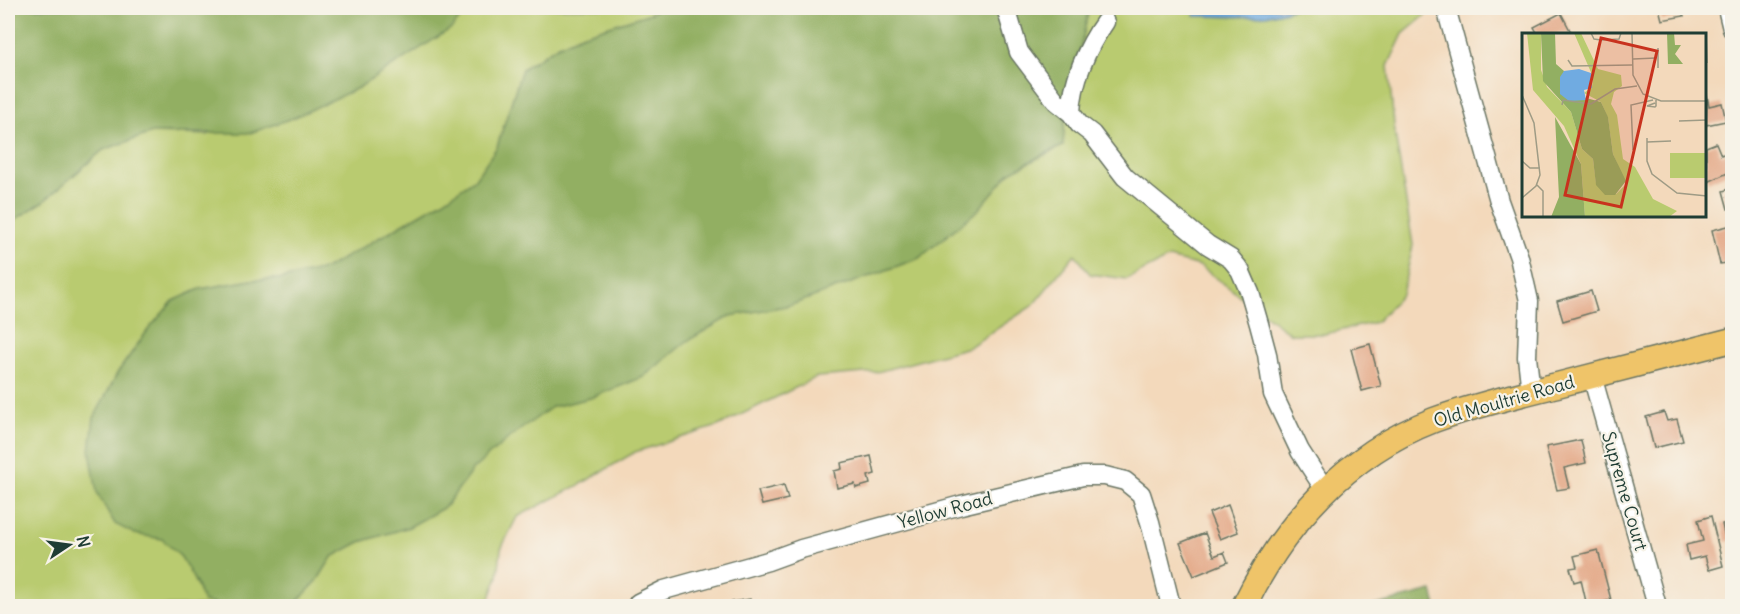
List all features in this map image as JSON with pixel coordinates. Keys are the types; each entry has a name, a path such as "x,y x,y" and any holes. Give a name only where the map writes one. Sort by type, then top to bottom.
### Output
{"main road":[{"name":"Old Moultrie Road","path":"1244,606 1274,551 1293,525 1327,489 1351,468 1398,437 1432,421 1476,406 1732,340"}],"street":[{"path":"1006,8 1019,52 1056,100 1092,134 1125,177 1208,245 1231,259 1240,270 1250,293 1267,354 1273,394 1300,451 1327,489"},
{"path":"1446,8 1499,201 1519,257 1529,301 1527,357 1531,392"},
{"path":"1727,8 1732,29"},
{"path":"1071,113 1081,69 1105,22"},
{"name":"Supreme Court","path":"1592,376 1657,606"},
{"name":"Yellow Road","path":"638,603 664,590 961,505 1083,476 1105,476 1125,481 1141,494 1171,606"}],"green space":[{"path":"8,8 469,8 452,28 358,88 293,118 250,133 152,133 103,150 43,202 8,224"},
{"path":"469,8 658,8 651,13 581,35 557,46 522,69 497,147 475,179 443,201 325,269 281,279 252,280 200,289 173,301 148,330 118,372 94,419 135,534 157,537 170,544 187,567 203,601 224,606 8,606 8,224 43,202 103,150 152,133 207,135 329,100 358,88 451,28"},
{"path":"658,8 1089,8 1081,46 1067,86 1063,146 1010,172 978,210 919,258 791,305 730,316 687,341 643,377 590,398 552,407 510,437 473,469 445,507 409,527 360,542 332,557 317,581 293,606 224,606 203,602 196,583 181,557 162,539 135,534 115,524 97,493 90,451 94,418 118,372 148,330 173,301 200,289 252,280 281,279 325,269 443,201 475,179 497,147 522,69 557,46 581,35 651,13"},
{"path":"1089,8 1197,8 1194,16 1232,17 1258,16 1295,8 1434,8 1403,34 1388,66 1395,134 1413,245 1402,294 1376,322 1325,334 1291,334 1200,266 1169,258 1127,279 1090,274 1075,254 1032,306 969,347 877,372 817,377 718,426 635,452 581,484 517,517 501,549 498,576 487,606 293,606 317,581 332,557 360,542 409,527 445,507 473,469 509,437 552,407 590,398 643,377 687,341 730,316 791,305 919,258 978,210 1010,172 1063,146 1067,86 1081,46"},
{"path":"1432,591 1436,606 1373,606"}],"water":[{"path":"1197,8 1295,8 1258,16 1232,17 1194,16"}],"building":[{"path":"1659,8 1682,8 1684,16 1662,20"},
{"path":"1561,13 1571,33 1537,33 1534,27"},
{"path":"1707,95 1709,106 1722,103 1726,121 1707,125"},
{"path":"1716,143 1721,155 1731,151 1732,171 1708,182 1707,179 1707,147"},
{"path":"1732,188 1732,208 1728,209 1723,191"},
{"path":"1732,225 1732,281 1727,263 1720,264 1712,230"},
{"path":"1591,291 1597,311 1563,321 1557,301"},
{"path":"1370,344 1381,386 1362,391 1351,349"},
{"path":"1664,412 1667,421 1677,419 1683,441 1654,448 1646,417"},
{"path":"1581,440 1586,463 1564,468 1569,488 1557,490 1546,447"},
{"path":"871,456 875,474 868,476 870,484 856,488 855,484 837,488 834,471 842,469 841,463"},
{"path":"784,485 788,499 762,505 758,491"},
{"path":"1228,505 1238,532 1220,539 1209,513"},
{"path":"1711,516 1723,566 1709,570 1705,556 1689,560 1686,545 1703,541 1698,520"},
{"path":"1732,522 1732,540 1726,542 1722,524"},
{"path":"1205,533 1214,556 1224,552 1228,562 1194,576 1180,543"},
{"path":"1598,550 1611,600 1587,606 1581,580 1574,582 1570,568 1577,567 1574,556"},
{"path":"750,599 751,606 732,606 732,602"}]}
